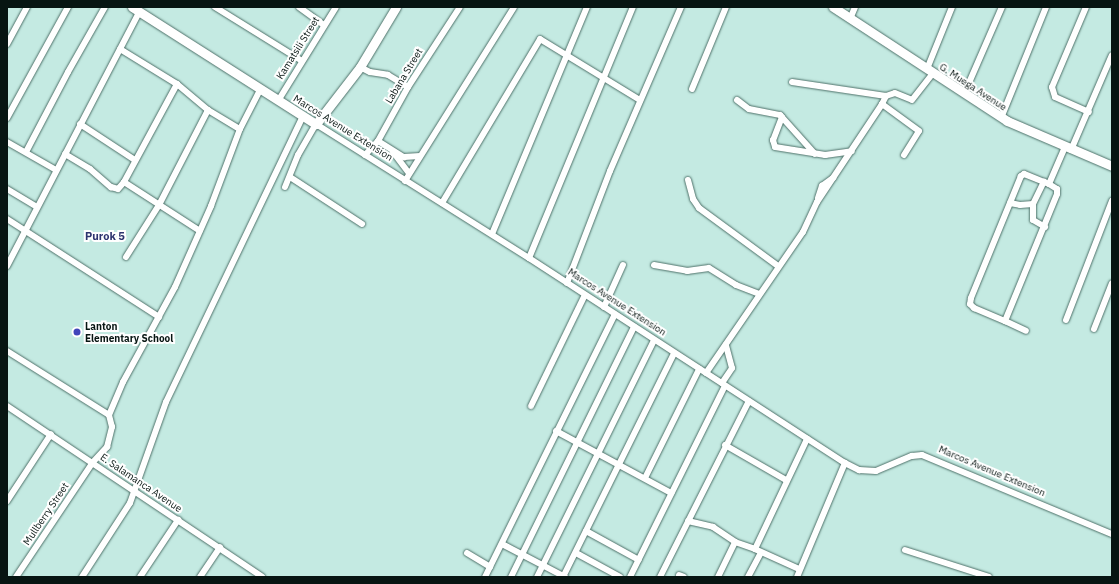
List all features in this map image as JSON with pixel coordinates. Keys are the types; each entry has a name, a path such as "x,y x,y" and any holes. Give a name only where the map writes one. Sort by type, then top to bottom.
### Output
{"street":[{"path":"7,44 27,7"},
{"path":"7,118 68,7"},
{"path":"26,152 105,7"},
{"path":"215,7 302,61"},
{"path":"299,7 324,25"},
{"name":"Kamatsili Street","path":"278,101 336,7"},
{"path":"286,187 300,151 316,124 360,67 396,7"},
{"name":"Labana Street","path":"365,155 378,141 408,87 460,7"},
{"path":"405,180 514,7"},
{"path":"492,234 587,7"},
{"path":"529,258 632,7"},
{"path":"567,282 640,100 681,7"},
{"path":"692,89 726,7"},
{"name":"G. Muega Avenue","path":"833,7 930,72 965,92 1001,118 1112,166"},
{"path":"850,19 855,7"},
{"path":"792,82 886,96 894,93 912,100 930,72 952,7"},
{"path":"965,92 1002,7"},
{"path":"1001,118 1046,7"},
{"path":"1086,7 1052,87 1055,97 1089,112"},
{"path":"7,266 120,49 135,10"},
{"name":"Marcos Avenue Extension","path":"135,10 260,90 492,234 845,463 859,470 876,471 912,456 922,455 1112,534"},
{"path":"442,203 540,39 640,100"},
{"path":"120,49 177,84 208,110 240,129"},
{"path":"1045,226 1033,220 1033,204 1089,112 1112,55"},
{"path":"360,67 370,72 388,75 408,87"},
{"path":"65,154 90,169 111,187 118,189 124,182 177,84"},
{"path":"7,351 109,415 123,382 159,317 200,231 240,129 260,90"},
{"path":"706,373 778,266 803,232 817,202 852,152 886,96"},
{"path":"737,100 749,109 777,114 782,117 815,154"},
{"path":"882,104 919,131 904,155"},
{"path":"126,257 159,205 208,110"},
{"path":"82,577 126,511 135,491 166,402 303,116"},
{"path":"782,117 773,140 775,146 815,154 852,152"},
{"path":"80,124 135,160"},
{"path":"378,141 392,151 408,158 420,156"},
{"path":"7,142 56,170"},
{"path":"392,151 409,173"},
{"path":"1004,321 1045,226 1058,191 1047,183 1022,174 970,304 974,308 1026,331"},
{"path":"290,177 362,224"},
{"path":"688,180 693,199 699,208 778,266"},
{"path":"124,182 200,231"},
{"path":"7,189 37,207"},
{"path":"1066,320 1112,201"},
{"path":"1010,203 1020,205 1033,204"},
{"path":"7,219 159,317"},
{"path":"604,307 623,265"},
{"path":"654,265 687,271 709,268 736,285 759,294"},
{"path":"1094,329 1112,283"},
{"path":"532,406 585,294"},
{"path":"485,577 615,314"},
{"path":"511,577 634,327"},
{"path":"537,577 654,340"},
{"path":"630,577 732,368 726,345"},
{"path":"502,544 564,577 674,352"},
{"path":"645,478 699,369"},
{"path":"660,577 725,445 749,401"},
{"name":"E. Salamanca Avenue","path":"8,408 93,462 261,577"},
{"name":"Mullberry Street","path":"16,577 93,462 101,455 109,442 112,427 109,415"},
{"path":"556,431 597,455 645,478 671,493"},
{"path":"7,501 51,434"},
{"path":"748,577 786,480 807,439"},
{"path":"725,445 786,480"},
{"path":"797,577 799,569 845,463"},
{"path":"140,577 178,520"},
{"path":"688,521 713,528 735,542 799,569"},
{"path":"586,532 639,560"},
{"path":"718,577 735,542"},
{"path":"200,577 220,548"},
{"path":"905,550 989,577"},
{"path":"468,553 490,567"},
{"path":"576,553 620,577"}],"place":[{"name":"Lanton Elementary School","path":"77,332"}],"district":[{"name":"Purok 5","path":"105,236"}]}
